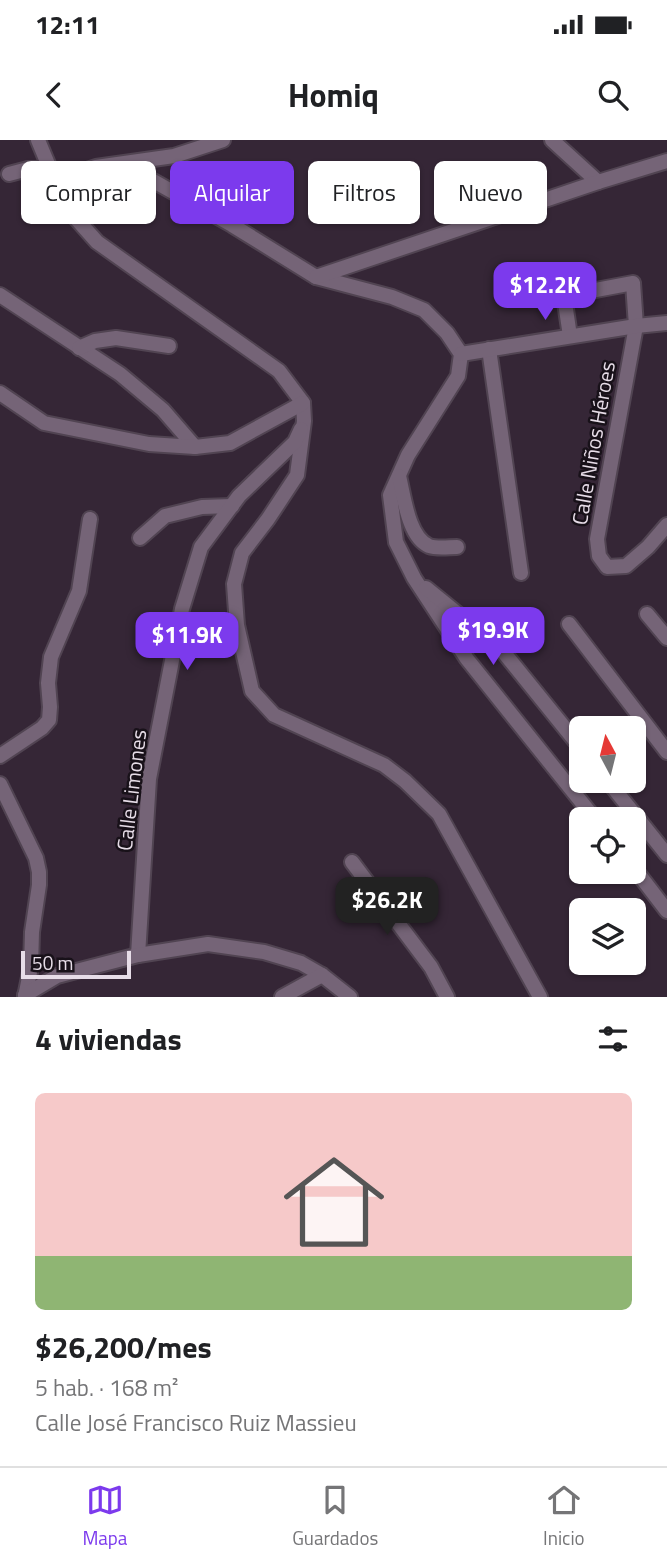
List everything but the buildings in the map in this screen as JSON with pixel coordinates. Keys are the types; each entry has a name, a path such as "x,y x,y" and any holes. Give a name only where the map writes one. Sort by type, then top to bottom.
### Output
{"street":[{"path":"37,140 46,161"},
{"path":"143,161 174,156 223,140"},
{"path":"552,140 598,183"},
{"path":"316,277 667,161"},
{"path":"9,174 21,171"},
{"path":"156,182 316,277 392,297 424,310 447,333 461,354 458,376 408,455 390,495 396,542 414,578 467,659 585,807"},
{"path":"82,224 97,242 279,371 303,402 304,421 297,475 242,553 234,584 237,625 253,691 274,715 384,765 439,814 540,997"},
{"name":"Calle Niños Héroes","path":"570,336 564,296 633,283 636,326 597,539 599,556 607,567 626,566 648,547 667,525"},
{"path":"0,295 120,374 163,410 195,447"},
{"path":"461,354 667,323"},
{"path":"79,348 95,341 116,338 169,346"},
{"path":"489,349 521,573"},
{"path":"0,393 44,423 149,444 195,447 230,443 303,402"},
{"name":"Calle Limones","path":"138,955 149,779 182,609 201,547 239,496 295,442 304,421"},
{"path":"399,476 411,524 420,540 431,547 457,547"},
{"path":"140,538 165,516 201,507 232,506"},
{"path":"0,756 49,720 48,683 51,657 79,591 90,519"},
{"path":"414,578 501,649 569,733"},
{"path":"647,614 667,638"},
{"path":"569,624 667,751"},
{"path":"0,784 36,858 39,872 31,967 25,996"},
{"path":"617,793 667,855"},
{"path":"352,862 431,967 447,997"},
{"path":"646,884 667,911"},
{"path":"25,996 57,976 138,955 208,944 264,953 301,963 322,975 350,997"},
{"path":"282,997 322,975"}]}
